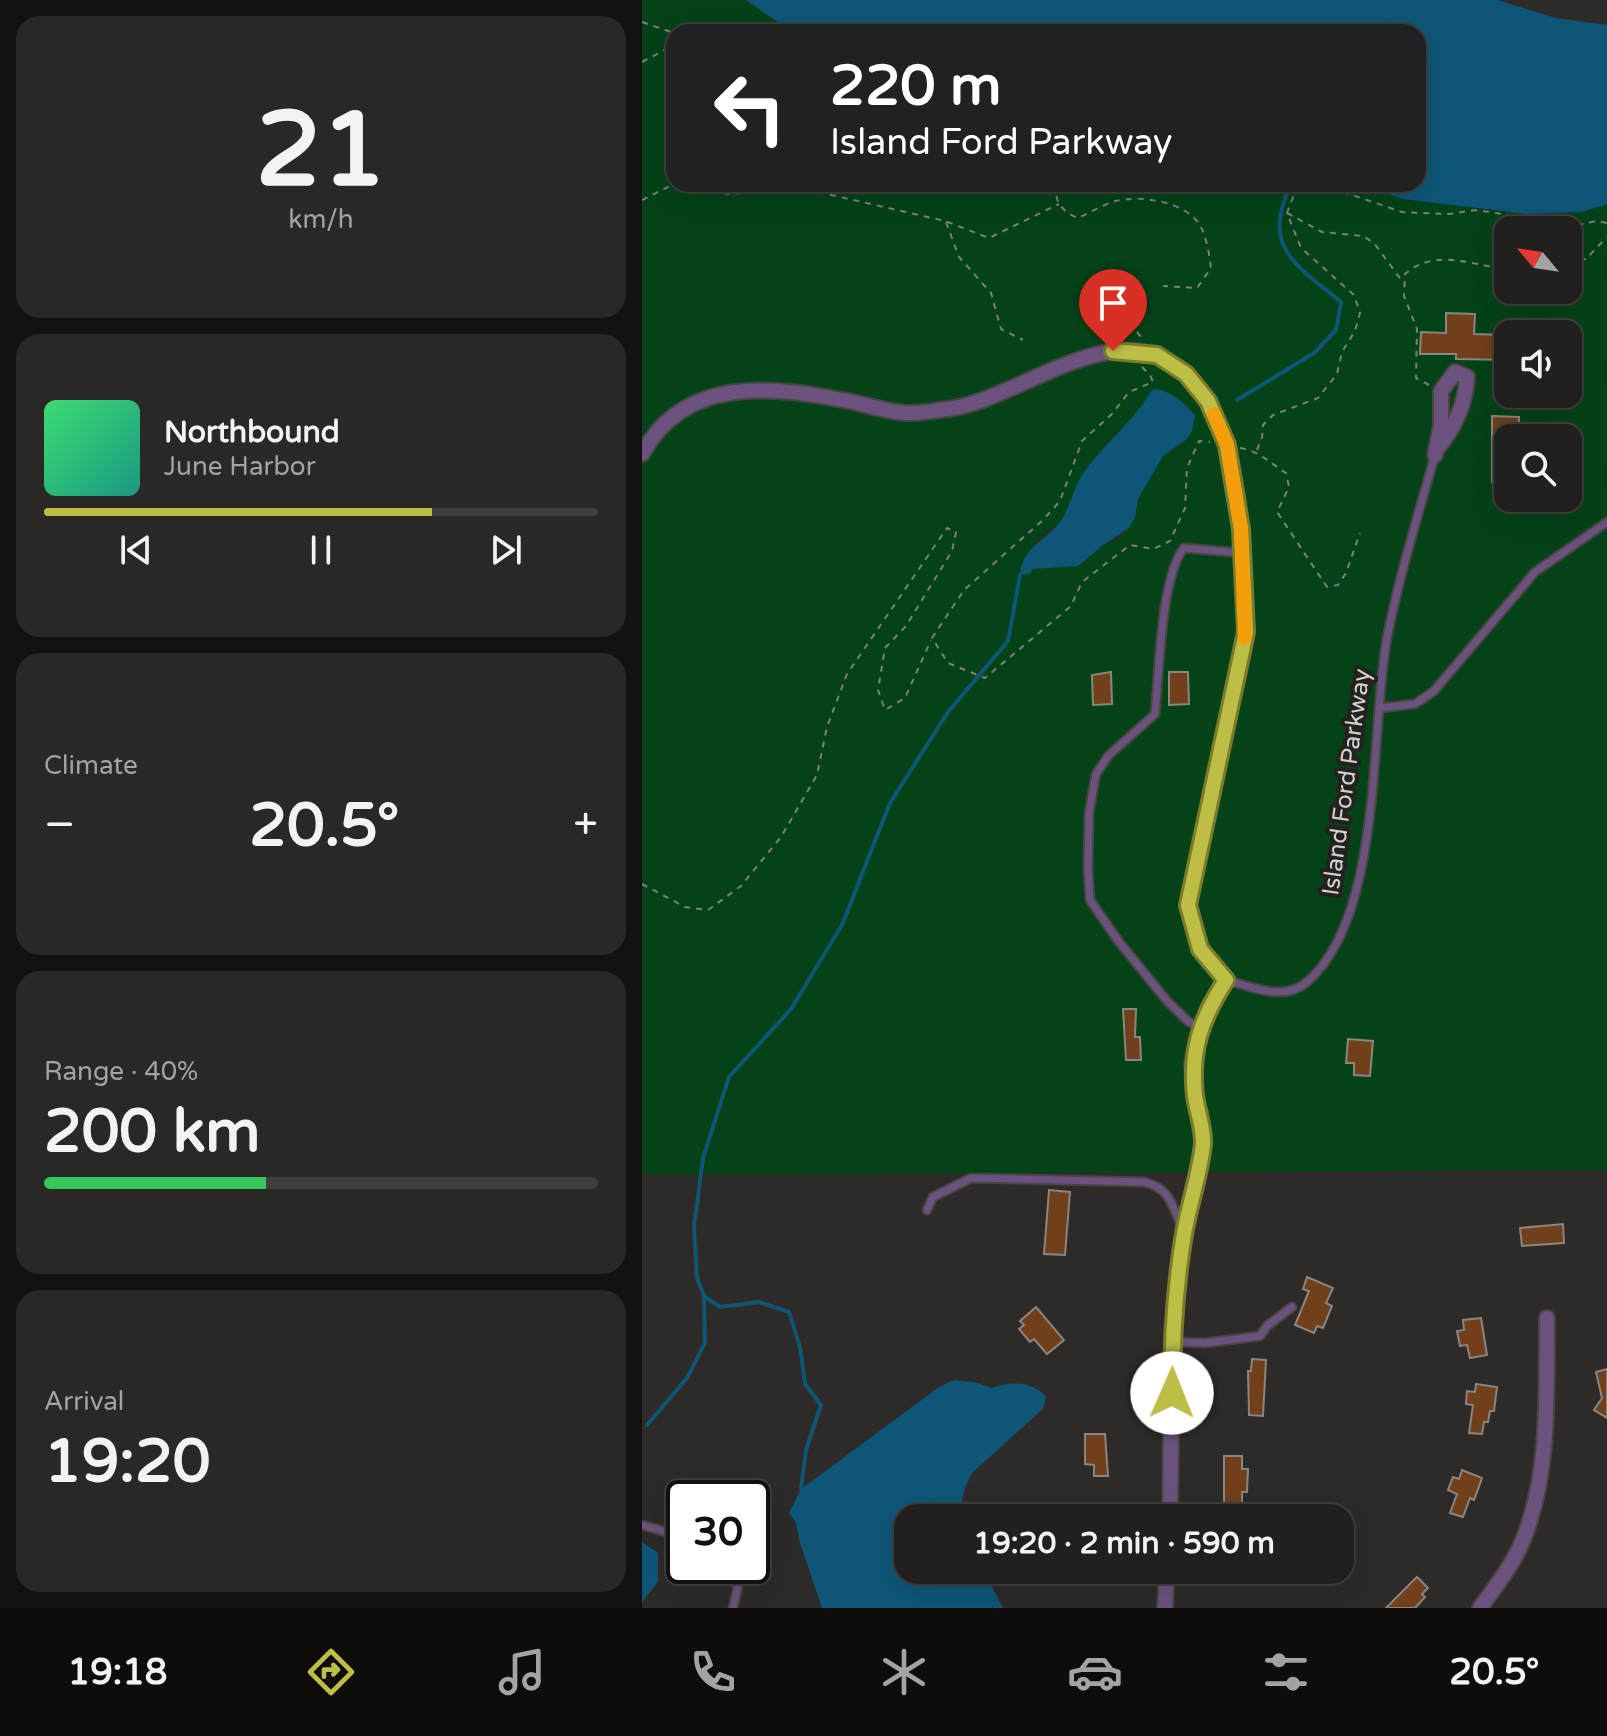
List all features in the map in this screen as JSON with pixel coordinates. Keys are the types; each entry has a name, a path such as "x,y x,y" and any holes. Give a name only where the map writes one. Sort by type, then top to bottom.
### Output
{"street":[{"path":"642,454 670,420 697,401 727,393 759,389 800,392 907,413 953,408 994,395 1085,357 1113,351 1157,355 1186,374 1208,401 1227,445 1241,529 1246,632 1188,905 1200,949 1226,980 1209,1006 1192,1064 1203,1142 1184,1234 1173,1342 1170,1504"},
{"path":"1455,372 1467,377 1466,395 1436,452 1441,425 1441,391 1455,372"},
{"path":"1480,1608 1509,1569 1533,1514 1545,1425 1547,1318"},
{"path":"1165,1608 1166,1584"}],"lane":[{"name":"Island Ford Parkway","path":"1226,980 1286,992 1307,982 1332,950 1344,928 1359,882 1387,640 1436,452"},
{"path":"1380,708 1415,704 1434,691 1535,572 1607,522"},
{"path":"1202,1027 1189,1022 1168,1002 1119,942 1090,900 1089,813 1096,774 1109,755 1155,714 1167,600 1173,565 1178,555 1184,548 1242,553"},
{"path":"927,1210 933,1197 971,1178 1144,1182 1158,1185 1168,1196 1184,1234"},
{"path":"1173,1342 1205,1343 1260,1336 1267,1326 1292,1307"},
{"path":"642,1525 666,1532"},
{"path":"733,1608 738,1586 736,1584"}],"path":[{"path":"642,22 666,30"},
{"path":"642,62 666,49"},
{"path":"642,200 666,188"},
{"path":"718,192 753,192"},
{"path":"818,192 945,221 989,238 1059,204"},
{"path":"1056,192 1064,213 1078,218 1113,202 1148,200 1181,208 1198,222 1206,240 1211,268 1197,288 1163,286"},
{"path":"1257,451 1263,425 1273,415 1318,398 1337,374 1342,352 1355,331 1360,313 1354,295 1301,248 1287,213 1295,192"},
{"path":"1343,192 1402,212 1449,214 1476,210 1535,219 1553,225 1574,226 1596,221 1607,223"},
{"path":"1287,213 1322,232 1363,236 1374,243 1403,282"},
{"path":"945,221 959,257 991,293 1001,329 1023,340"},
{"path":"1582,260 1607,237"},
{"path":"1441,391 1416,378 1417,329 1404,296 1405,274 1423,261 1453,259 1494,266"},
{"path":"642,884 685,907 708,910 741,886 781,837 817,775 827,727 847,674 947,528 956,532 952,551 906,626 885,648 878,690 885,710 905,698 932,638 964,590 1060,501 1082,441 1112,414 1129,392 1153,382 1142,367 1143,341 1122,313"},
{"path":"932,638 948,663 985,678 1071,606 1082,582 1130,545 1153,549 1170,541 1185,508 1187,468 1199,441 1257,451 1286,473 1289,487 1277,512 1327,587 1338,585 1346,573 1360,533"}],"green space":[{"path":"642,0 746,0 780,24 666,24 666,192 1382,192 1403,199 1526,214 1582,212 1607,204 1607,1170 642,1175","holes":["1151,391 1179,446 1163,456 1138,499 1135,518 1121,536 1102,546 1078,566 1032,569 1034,543 1059,523 1070,506 1082,475 1112,437 1138,414"]}],"water":[{"path":"746,0 1497,0 1556,18 1607,25 1607,204 1582,212 1526,214 1403,199 1382,192 1426,192 1426,24 780,24"},
{"path":"1157,389 1178,399 1195,415 1192,431 1187,439 1163,456 1138,499 1135,518 1129,528 1078,566 1033,569 1029,574 1020,575 1030,551 1064,516 1084,472 1136,413 1151,391"},
{"path":"954,1380 992,1388 1020,1384 1034,1387 1046,1396 1043,1409 972,1473 961,1504 894,1504 894,1584 990,1584 1003,1608 822,1608 796,1523 789,1513 801,1489 939,1387"},
{"path":"642,1542 658,1553 658,1582 642,1602"}],"building":[{"path":"1446,313 1475,314 1474,334 1494,335 1494,360 1456,359 1456,354 1420,354 1421,332 1446,333"},
{"path":"1492,416 1519,417 1519,424 1494,424 1492,482"},
{"path":"1111,672 1112,704 1093,705 1092,675"},
{"path":"1169,672 1188,672 1189,704 1169,705"},
{"path":"1123,1009 1136,1009 1135,1037 1140,1037 1141,1060 1126,1060"},
{"path":"1348,1039 1373,1041 1370,1076 1354,1075 1354,1063 1346,1063"},
{"path":"1049,1190 1070,1192 1065,1255 1044,1254"},
{"path":"1563,1224 1564,1243 1522,1246 1520,1228"},
{"path":"1307,1277 1333,1288 1326,1303 1332,1306 1323,1328 1317,1326 1314,1333 1295,1325 1309,1291 1303,1289"},
{"path":"1036,1307 1064,1340 1047,1354 1034,1339 1030,1342 1019,1329 1024,1325 1020,1321"},
{"path":"1481,1318 1487,1355 1470,1358 1467,1345 1460,1346 1457,1331 1464,1330 1463,1320"},
{"path":"1252,1359 1266,1360 1263,1416 1249,1415 1248,1371 1251,1371"},
{"path":"1607,1369 1607,1418 1594,1410 1602,1398 1596,1372"},
{"path":"1476,1384 1497,1387 1494,1411 1490,1411 1488,1422 1484,1422 1482,1434 1469,1433 1473,1405 1466,1404 1467,1391 1475,1392"},
{"path":"1085,1434 1105,1434 1108,1476 1094,1476 1094,1465 1085,1464"},
{"path":"1224,1456 1242,1456 1242,1469 1248,1469 1247,1492 1242,1492 1242,1504 1224,1504"},
{"path":"1462,1470 1482,1478 1474,1500 1470,1498 1463,1517 1450,1513 1457,1494 1448,1490 1453,1477 1459,1479"},
{"path":"1417,1577 1428,1588 1415,1608 1386,1608"}],"waterway":[{"path":"1237,400 1314,353 1336,330 1341,302 1297,265 1281,239 1279,224 1288,192"},
{"path":"801,1489 806,1450 821,1405 805,1384 800,1347 789,1312 759,1302 720,1307 704,1296 697,1278 694,1227 703,1158 729,1077 791,1009 842,925 890,803 948,712 1008,641 1020,575"},
{"path":"647,1425 687,1378 705,1343 704,1296"}],"slow traffic":[{"path":"1214,414 1227,445 1241,529 1245,638"}],"route":[{"path":"1113,351 1157,355 1186,374 1208,401 1227,445 1241,529 1246,632 1188,905 1200,949 1226,980 1209,1006 1192,1064 1203,1142 1176,1290 1172,1393"}]}
